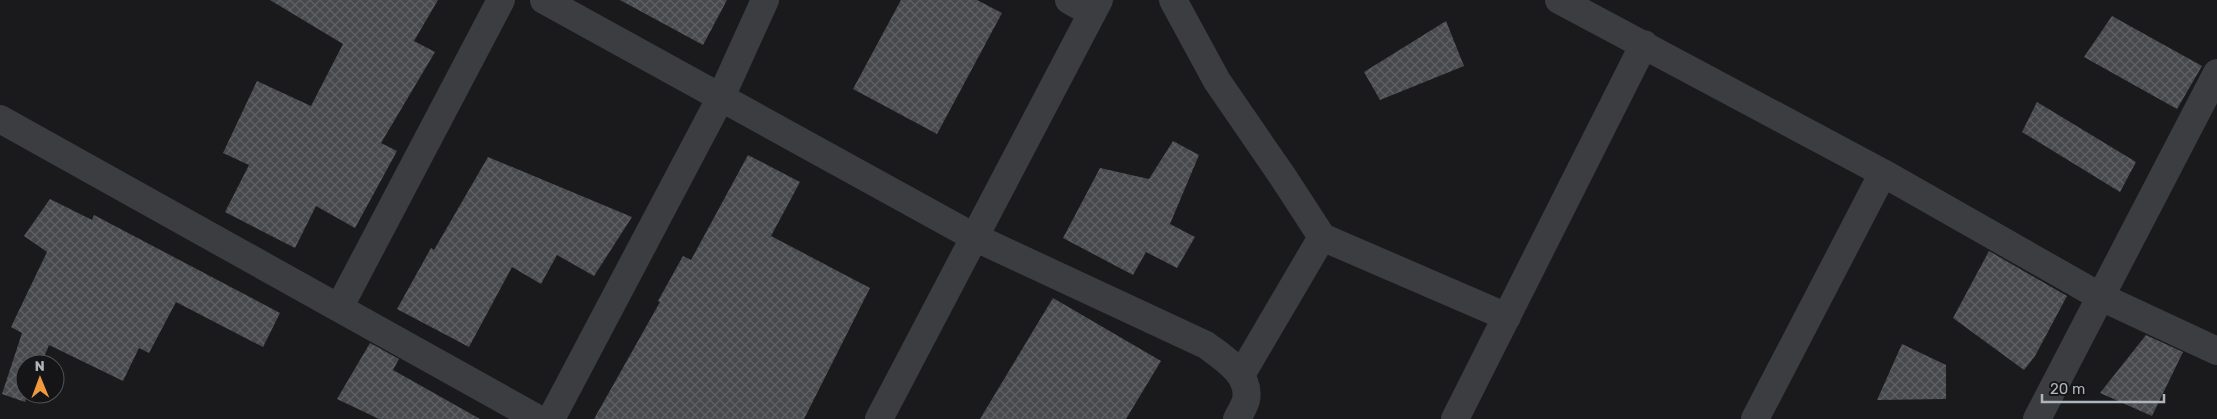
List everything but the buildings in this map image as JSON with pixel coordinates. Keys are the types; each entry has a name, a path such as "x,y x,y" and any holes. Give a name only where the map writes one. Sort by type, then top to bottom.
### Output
{"street":[{"path":"339,308 501,0"},
{"path":"544,0 974,237 1206,345 1228,361 1240,375 1246,387 1246,401 1237,419"},
{"path":"551,419 721,97 765,0"},
{"path":"878,419 1096,6 1069,0"},
{"path":"1174,0 1216,81 1322,237 1506,317"},
{"path":"1559,0 1883,173 2101,296 2217,351"},
{"path":"1455,419 1644,44"},
{"path":"2037,419 2217,73"},
{"path":"0,119 538,419"},
{"path":"1755,419 1883,173"},
{"path":"1240,375 1322,237"}]}
